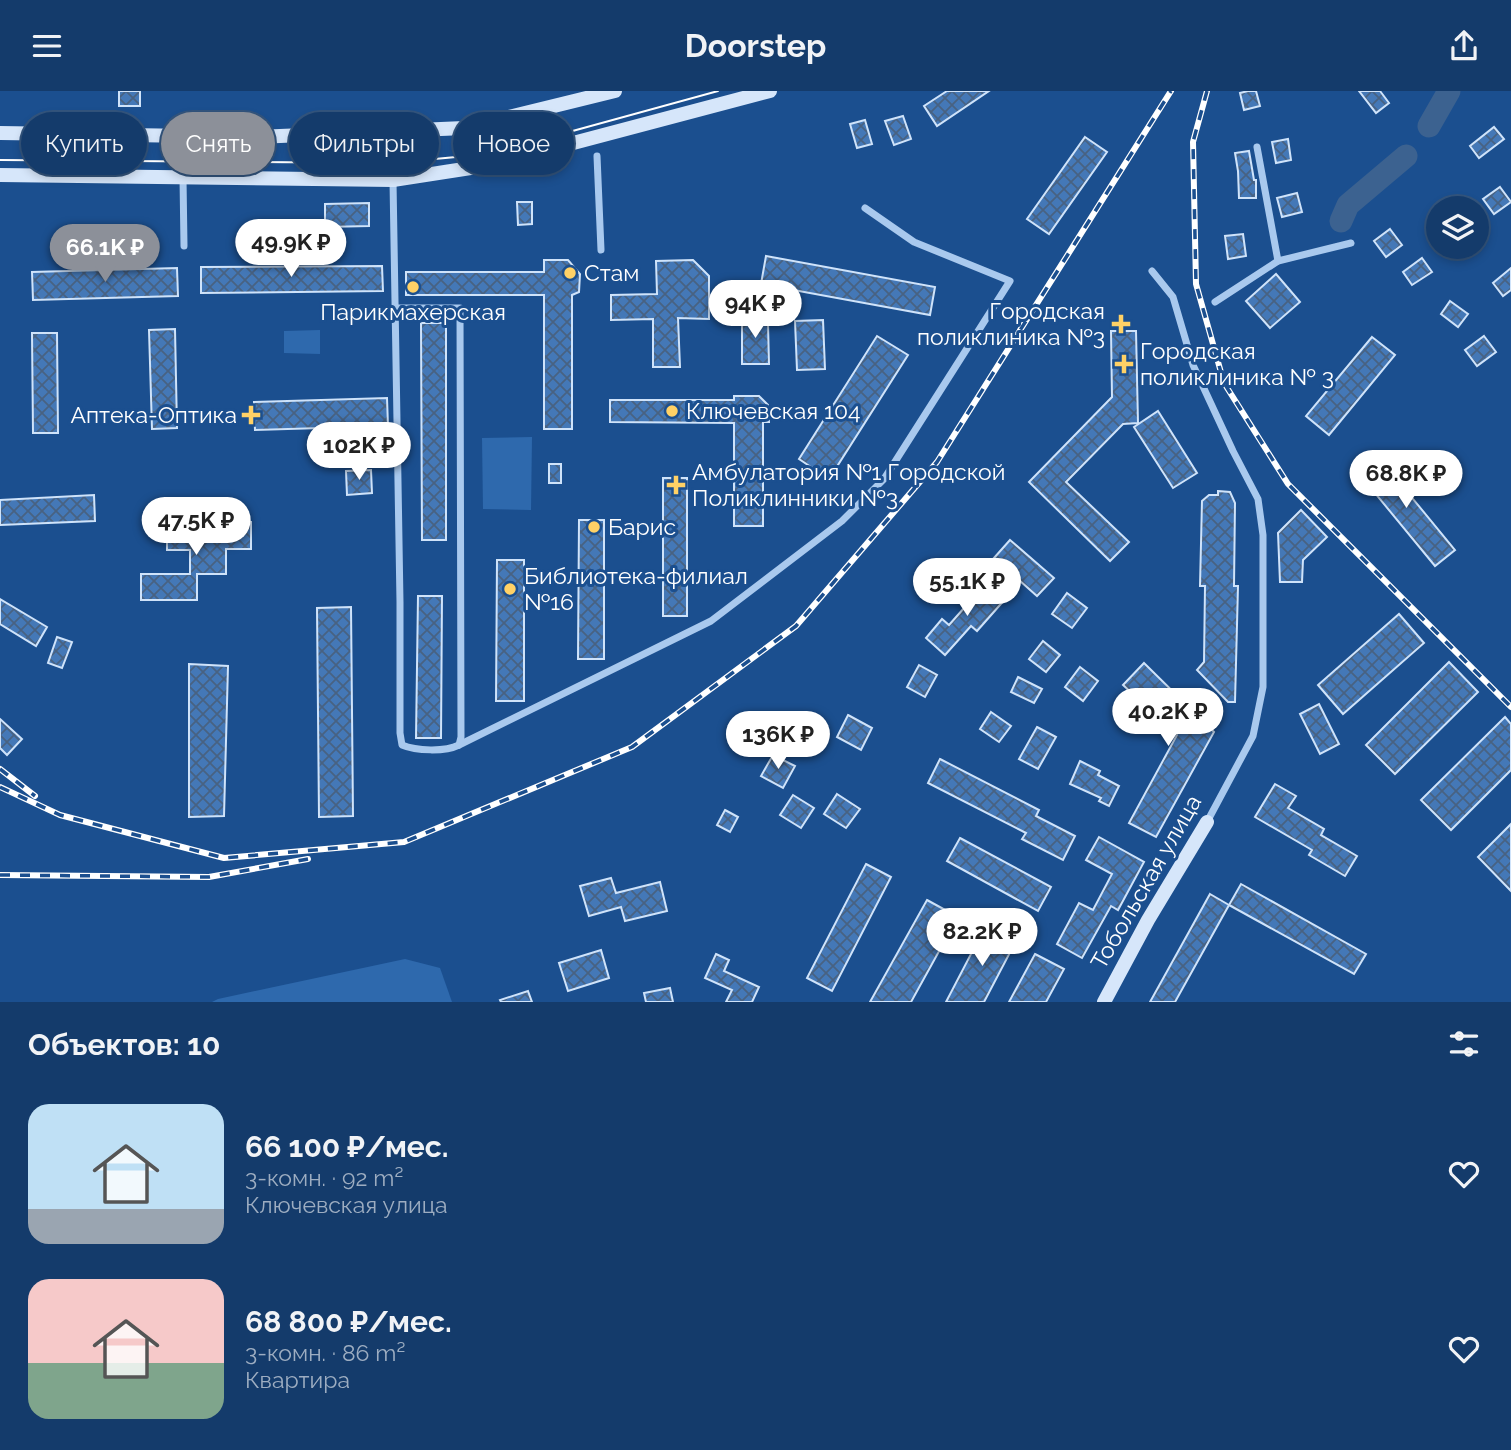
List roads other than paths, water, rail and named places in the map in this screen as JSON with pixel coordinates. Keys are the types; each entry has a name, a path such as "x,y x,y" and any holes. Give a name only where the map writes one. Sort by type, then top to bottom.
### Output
{"main road":[{"path":"439,129 464,128 615,91"},
{"path":"0,175 393,180 490,165 770,91"},
{"path":"0,133 289,136"},
{"path":"393,175 393,180"},
{"name":"Тобольская улица","path":"1104,1002 1207,822"}],"street":[{"path":"1257,147 1278,261"},
{"path":"597,156 601,250"},
{"path":"183,178 184,246"},
{"path":"393,180 400,733 402,745 410,748 452,748 711,621 842,521 884,479 1010,281 914,242 864,208"},
{"path":"1215,302 1278,261 1351,243"},
{"name":"Тобольская улица","path":"1152,271 1173,296 1193,365 1258,499 1263,535 1263,687 1253,736 1207,822"},
{"path":"396,308 460,308 459,745"}],"waterway":[{"path":"1429,126 1449,91"},
{"path":"1341,221 1348,205 1406,156"}],"tram line":[{"path":"0,160 392,163 456,157 518,146 718,91"}],"railway":[{"path":"0,787 60,815 224,858 404,842 632,747 796,626 937,462 1171,91"},
{"path":"1207,91 1193,142 1196,284 1224,383 1288,484 1511,707"},
{"path":"0,769 35,796"},
{"path":"0,875 209,877 308,859"}],"place":[{"name":"Стам","path":"570,273"},
{"name":"Парикмахерская","path":"413,287"},
{"name":"Городская поликлиника №3","path":"1121,324"},
{"name":"Городская поликлиника № 3","path":"1124,364"},
{"name":"Ключевская 104","path":"672,411"},
{"name":"Аптека-Оптика","path":"251,415"},
{"name":"Амбулатория №1 Городской Поликлинники №3","path":"676,485"},
{"name":"Барис","path":"594,527"},
{"name":"Библиотека-филиал №16","path":"510,589"}]}
